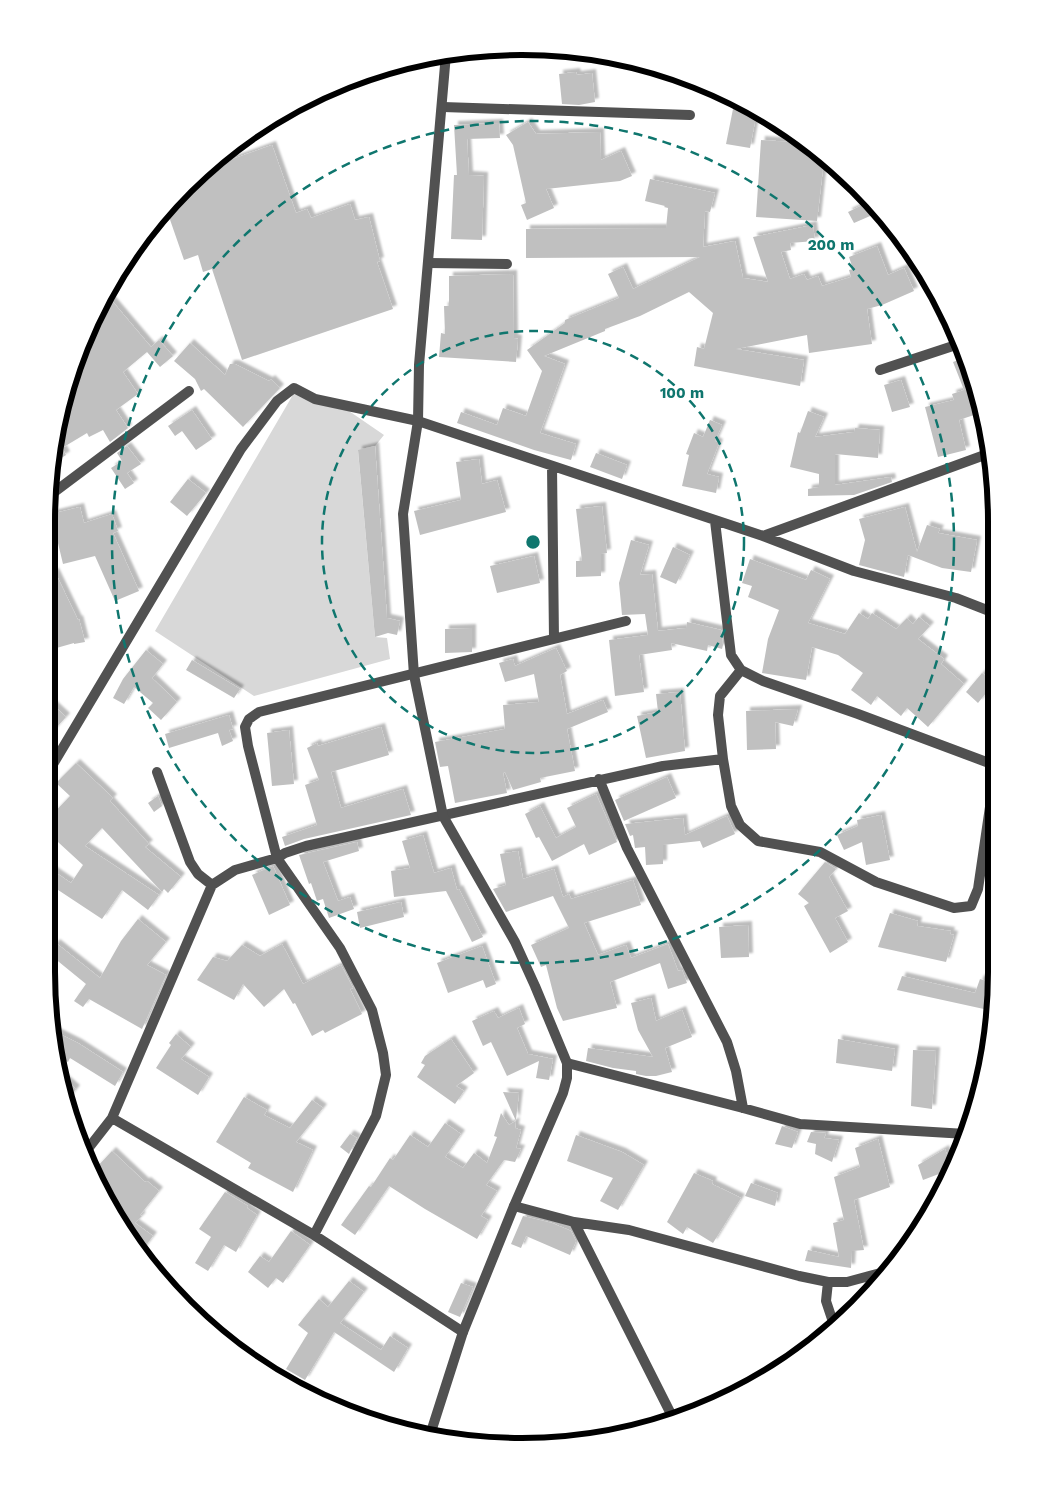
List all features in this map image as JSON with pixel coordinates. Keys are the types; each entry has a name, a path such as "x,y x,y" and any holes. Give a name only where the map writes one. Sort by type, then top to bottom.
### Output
{"street":[{"path":"432,1429 463,1332 514,1206 563,1093 567,1078 567,1063 515,942 442,816 414,675 403,514 418,421 419,365 446,61"},
{"path":"443,107 690,116"},
{"path":"429,263 507,264"},
{"path":"880,370 953,346"},
{"path":"55,761 241,449 277,401 294,388 315,399 418,421 763,536 854,572 956,598 988,610"},
{"path":"56,491 189,391"},
{"path":"763,536 983,456"},
{"path":"552,466 554,639"},
{"path":"715,521 731,655 741,670 763,681 988,763"},
{"path":"314,1235 376,1116 386,1075 383,1053 372,1010 340,948 277,858 248,746 245,727 249,719 258,712 268,709 414,675 626,621"},
{"path":"741,670 720,696 718,715 731,806 740,825 758,841 820,852 876,882 954,908 971,906 978,889 988,824"},
{"path":"90,1147 112,1118 212,885 235,870 277,858 285,853 306,846 663,766 723,759"},
{"path":"157,772 190,862 198,874 212,885"},
{"path":"599,780 627,848 727,1042 736,1070 743,1108"},
{"path":"567,1063 800,1124 958,1134"},
{"path":"112,1118 314,1235 463,1332"},
{"path":"514,1206 574,1222 629,1230 799,1276 828,1282 847,1282 876,1274"},
{"path":"574,1222 671,1413"},
{"path":"828,1282 826,1301 832,1319"}],"shaded area":[{"path":"294,393 349,411 384,435 375,446 358,451 375,637 387,638 390,659 254,696 155,631"}],"building":[{"path":"576,72 577,75 592,73 595,102 579,105 562,104 559,74"},
{"path":"734,106 756,118 750,148 726,144"},
{"path":"528,122 536,134 600,132 601,160 621,151 632,176 620,181 546,189 554,208 527,220 521,205 526,203 513,145 506,135"},
{"path":"499,123 500,138 467,139 469,175 484,176 482,240 451,239 454,175 457,175 454,125"},
{"path":"761,140 792,142 825,168 823,168 817,221 756,217"},
{"path":"272,145 296,213 307,209 311,218 350,204 355,220 369,217 380,261 377,262 393,309 242,360 212,269 203,272 198,255 184,260 169,217 225,161"},
{"path":"650,179 715,193 710,212 705,211 703,247 735,241 743,278 768,282 753,237 813,225 815,241 790,243 791,250 781,252 790,279 804,274 807,280 818,276 822,286 851,277 849,270 853,269 849,257 877,246 888,275 904,268 914,291 882,305 867,309 872,344 809,353 807,335 736,349 804,360 800,386 694,366 697,347 704,349 713,313 689,292 640,316 544,356 565,364 540,433 576,444 571,460 534,450 457,423 461,412 497,425 503,408 526,416 542,371 527,350 565,323 565,320 619,298 608,274 623,267 633,289 700,257 526,258 526,229 666,228 668,208 645,201"},
{"path":"863,205 873,215 854,223 848,212"},
{"path":"513,274 514,338 518,339 516,362 439,357 441,333 445,334 444,306 449,306 449,276"},
{"path":"111,300 151,347 159,340 173,356 160,367 147,352 123,372 138,394 116,410 128,428 110,442 103,430 89,437 87,433 62,448 66,455 59,459 71,401 91,343"},
{"path":"941,317 951,340 949,340 938,319"},
{"path":"190,343 225,375 230,364 235,364 269,381 271,379 280,388 243,427 204,389 201,391 195,379 174,361"},
{"path":"958,360 975,415 959,420 966,450 938,457 925,407 954,400 952,394 964,390 953,362"},
{"path":"901,380 910,407 892,412 884,385"},
{"path":"192,410 212,439 196,450 182,431 175,436 168,426"},
{"path":"808,411 824,417 815,437 854,432 855,428 880,430 878,458 835,454 835,485 891,477 892,482 854,495 808,496 808,489 819,487 819,474 790,467 798,432 800,433"},
{"path":"710,420 722,425 715,441 719,443 707,474 719,477 716,493 682,486 689,455 686,454 694,433 703,437"},
{"path":"127,446 141,464 127,473 134,483 125,489 111,468 122,461 117,453"},
{"path":"375,446 387,618 400,621 397,635 388,633 375,637 358,450"},
{"path":"596,453 627,465 622,479 590,467"},
{"path":"479,459 482,484 497,480 506,512 420,535 414,511 461,500 456,462"},
{"path":"188,479 206,493 187,516 170,502"},
{"path":"602,506 607,553 601,554 601,576 576,577 576,561 582,561 576,509"},
{"path":"80,507 84,523 112,514 118,531 113,533 139,591 115,601 95,556 63,564 55,531 55,513"},
{"path":"905,507 917,552 927,525 940,529 938,533 977,540 971,572 942,568 908,555 904,577 859,565 865,540 859,519"},
{"path":"631,540 649,545 640,575 652,574 658,631 686,628 687,622 721,630 723,645 722,649 708,645 707,651 671,643 672,650 639,655 644,692 615,696 609,640 648,635 645,614 622,615 619,583"},
{"path":"673,547 690,555 676,584 660,577"},
{"path":"534,556 540,583 497,593 490,566"},
{"path":"750,559 806,580 811,570 830,579 808,623 845,634 859,613 868,619 872,613 896,629 907,618 913,624 919,617 930,626 918,639 944,659 941,664 964,684 928,727 907,708 901,716 877,696 871,705 851,690 863,673 838,655 812,647 806,680 762,673 768,639 779,610 748,597 752,586 742,583"},
{"path":"55,572 79,619 85,642 55,648"},
{"path":"472,628 472,652 445,653 445,629"},
{"path":"556,648 567,671 560,675 567,714 603,700 608,712 567,729 575,771 540,778 541,782 513,790 505,772 503,773 507,793 455,803 448,766 440,767 435,742 505,729 503,705 539,702 534,674 505,682 499,663 513,659 515,666"},
{"path":"146,650 163,664 152,678 177,702 161,720 148,708 153,703 134,687 124,704 113,698 123,679"},
{"path":"192,660 240,689 234,698 186,670"},
{"path":"982,673 988,678 988,690 978,703 966,692"},
{"path":"680,692 685,751 646,758 637,716 658,712 656,694"},
{"path":"55,707 66,717 55,729"},
{"path":"798,709 793,726 775,722 776,749 747,750 746,711"},
{"path":"229,715 233,729 229,730 233,741 222,746 218,733 169,748 165,734"},
{"path":"381,727 389,755 331,772 341,808 403,789 411,815 304,839 285,846 282,837 317,825 305,785 319,780 307,748 317,743 318,746"},
{"path":"289,730 294,784 272,786 267,733"},
{"path":"76,763 113,798 110,801 149,844 145,847 181,877 168,893 164,889 162,892 102,828 85,846 159,895 148,910 122,890 102,919 55,888 55,872 71,883 83,865 55,839 55,812 70,796 56,783"},
{"path":"667,777 676,798 624,821 615,800"},
{"path":"596,794 617,842 589,855 584,844 552,861 539,837 536,838 525,814 540,806 556,838 576,827 567,808"},
{"path":"158,796 162,806 154,812 148,803"},
{"path":"881,815 890,860 866,865 862,842 844,850 837,835 858,826 857,820"},
{"path":"727,816 735,834 703,848 700,841 663,845 663,864 646,865 645,847 635,848 633,835 630,836 625,824 683,818 685,835"},
{"path":"423,835 434,873 451,868 457,890 459,889 483,937 472,942 446,891 394,897 391,871 410,868 402,841"},
{"path":"357,842 359,851 323,862 338,901 350,897 354,909 329,918 323,899 317,901 299,855"},
{"path":"518,851 523,879 554,869 563,897 569,894 571,899 633,880 641,905 584,923 598,955 626,945 631,958 668,944 678,971 682,970 687,983 668,989 660,963 610,982 617,1008 563,1021 557,1008 546,965 541,967 531,945 569,928 553,896 506,912 493,889 506,885 500,854"},
{"path":"825,862 836,869 829,877 848,911 835,918 848,942 830,953 804,906 809,903 798,894"},
{"path":"273,866 290,905 269,915 252,875"},
{"path":"401,902 404,917 360,928 357,912"},
{"path":"890,913 918,921 917,926 951,931 950,934 954,935 946,962 878,947"},
{"path":"138,919 166,942 147,965 166,975 142,1029 89,999 83,1007 74,1001 86,984 55,959 56,943 100,978 121,941"},
{"path":"748,925 749,957 721,958 719,927"},
{"path":"282,944 303,984 341,965 353,988 350,989 362,1014 325,1033 323,1030 312,1036 295,1003 293,1004 284,989 264,1007 243,984 234,1000 197,980 213,957 227,961 242,945 260,956"},
{"path":"482,946 496,984 486,988 483,980 448,993 437,963"},
{"path":"902,976 975,993 980,979 988,981 986,1010 897,990"},
{"path":"651,998 656,1021 682,1010 692,1037 665,1048 672,1072 656,1076 646,1076 636,1074 636,1071 613,1068 586,1061 588,1048 653,1057 638,1030 631,1003"},
{"path":"519,1008 525,1024 517,1028 528,1054 553,1059 549,1080 536,1078 539,1061 507,1076 491,1042 483,1046 472,1021 494,1011 498,1018"},
{"path":"59,1034 78,1043 123,1072 115,1086 70,1058 68,1062 63,1060"},
{"path":"176,1034 191,1047 181,1059 209,1077 198,1095 156,1068"},
{"path":"451,1039 474,1073 456,1086 464,1091 455,1104 417,1077 425,1065 421,1063 425,1056"},
{"path":"838,1039 895,1049 892,1071 836,1063"},
{"path":"913,1050 936,1051 932,1109 911,1106"},
{"path":"69,1083 76,1089 72,1094"},
{"path":"503,1092 519,1093 516,1121"},
{"path":"244,1097 267,1110 264,1115 290,1128 312,1100 323,1108 296,1142 313,1150 293,1192 248,1168 251,1163 216,1142"},
{"path":"501,1113 509,1125 516,1121 515,1128 521,1130 516,1148 521,1149 515,1162 504,1160 486,1185 497,1191 481,1216 488,1220 477,1239 389,1186 355,1235 341,1225 369,1186 371,1187 390,1158 393,1160 410,1135 428,1147 445,1123 461,1134 445,1157 463,1168 474,1153 487,1163 497,1137 494,1136"},
{"path":"782,1126 798,1132 792,1148 775,1144"},
{"path":"811,1132 826,1133 824,1138 839,1140 832,1162 815,1154 816,1144 807,1142"},
{"path":"350,1134 357,1138 349,1154 340,1147"},
{"path":"576,1135 622,1152 644,1165 618,1210 600,1201 613,1178 567,1161"},
{"path":"878,1139 890,1187 854,1200 864,1250 852,1251 851,1268 805,1261 808,1250 839,1257 833,1223 844,1220 834,1177 860,1167 855,1148"},
{"path":"945,1149 948,1159 942,1173 923,1180 918,1165"},
{"path":"112,1151 145,1182 147,1181 159,1191 135,1223 153,1236 145,1247 117,1205 98,1166"},
{"path":"694,1173 713,1181 712,1184 741,1198 713,1243 687,1227 683,1234 667,1222"},
{"path":"751,1183 778,1193 775,1206 745,1196"},
{"path":"225,1192 248,1206 247,1208 257,1215 236,1252 224,1245 208,1271 195,1263 211,1237 199,1229"},
{"path":"523,1216 552,1223 571,1231 576,1241 570,1255 526,1236 521,1248 511,1244"},
{"path":"291,1231 310,1245 283,1283 276,1278 268,1288 248,1272 260,1256 269,1262"},
{"path":"349,1281 364,1292 340,1323 381,1350 390,1336 408,1348 394,1372 334,1332 305,1380 286,1369 308,1333 298,1325 319,1299 328,1307"},
{"path":"461,1283 473,1287 460,1317 448,1312"}]}
